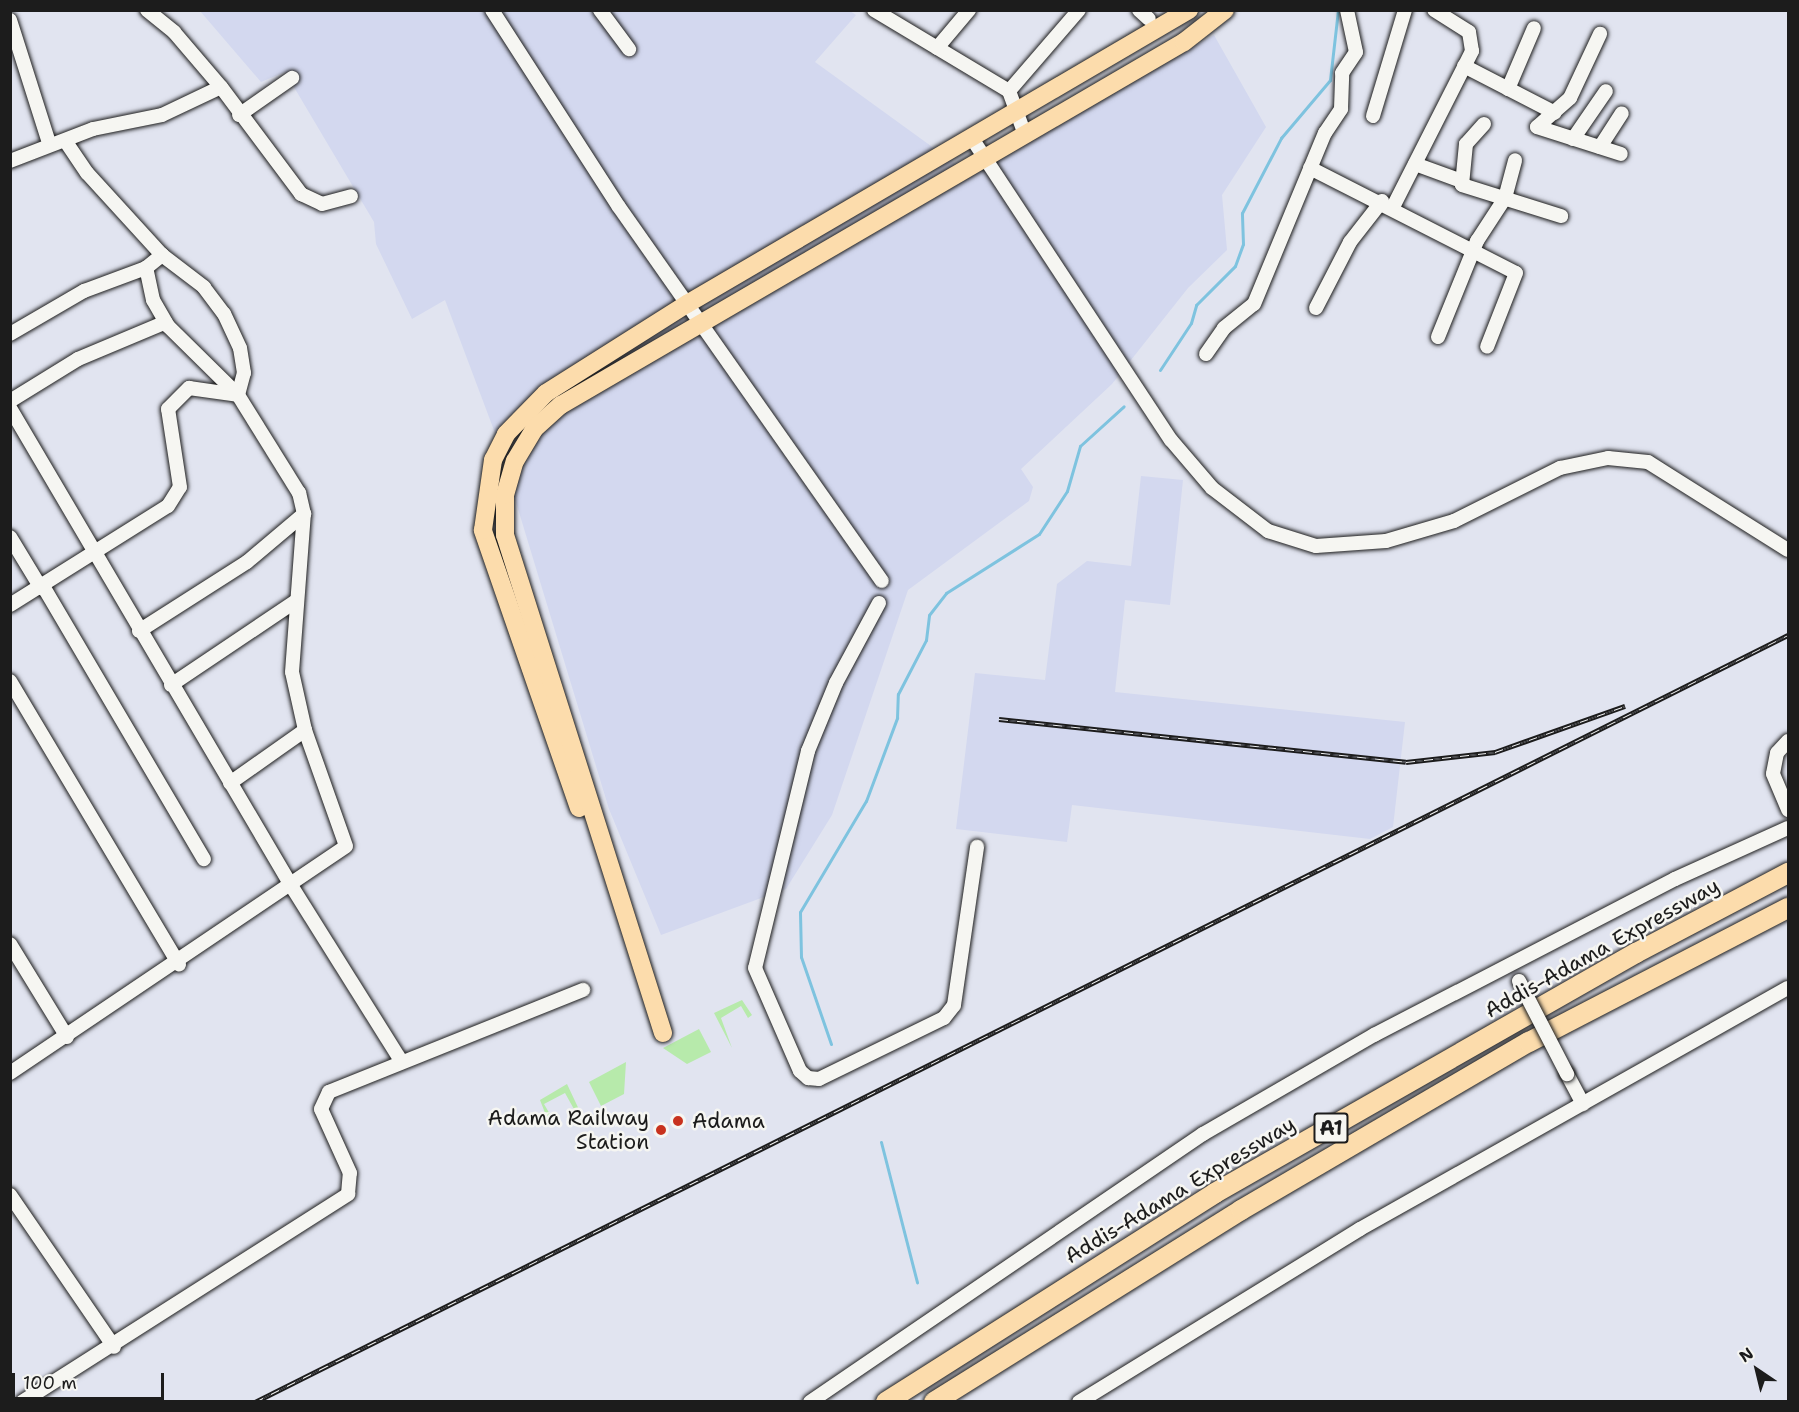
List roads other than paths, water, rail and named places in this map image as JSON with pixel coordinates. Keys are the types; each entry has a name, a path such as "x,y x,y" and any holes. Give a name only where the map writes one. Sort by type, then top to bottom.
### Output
{"highway":[{"name":"Addis-Adama Expressway","path":"886,1401 1215,1193 1636,953 1788,873"},
{"name":"A1","path":"934,1401 1231,1216 1529,1042 1788,908"}],"main road":[{"path":"1190,10 1014,116 978,148 554,411 520,453 505,495 505,535 658,1035 483,530 493,460 506,434 527,410 687,304 978,148 1024,132 1184,42 1225,10"}],"street":[{"path":"147,10 174,32 221,87 239,115 301,195 322,204 351,196"},
{"path":"492,10 687,304 882,581"},
{"path":"600,10 628,50"},
{"path":"874,10 1009,91 1014,116 1024,132"},
{"path":"937,48 969,10"},
{"path":"1009,91 1079,10"},
{"path":"1206,354 1224,328 1254,304 1310,168 1341,109 1342,72 1356,52 1347,10"},
{"path":"1373,116 1405,10"},
{"path":"1316,308 1350,242 1387,204 1415,164 1464,66 1474,40 1434,10"},
{"path":"10,20 49,143"},
{"path":"1508,90 1534,28"},
{"path":"1600,34 1570,98 1538,127 1621,154"},
{"path":"1464,66 1555,113"},
{"path":"239,115 292,78"},
{"path":"10,161 49,143 66,142 93,129 162,115 221,87"},
{"path":"1573,138 1606,91"},
{"path":"1600,147 1623,113"},
{"path":"1459,180 1466,144 1484,124"},
{"path":"66,142 87,173 162,255 204,287 224,314 240,348 244,374 238,395"},
{"path":"978,148 1162,426 1212,488 1268,531 1316,546 1386,541 1454,521 1560,468 1608,458 1648,462 1788,550"},
{"path":"1438,337 1472,252 1505,198 1515,160"},
{"path":"1415,164 1505,198 1561,216"},
{"path":"1310,168 1387,204 1472,252 1516,273 1487,347"},
{"path":"10,334 84,291 146,268 162,255"},
{"path":"10,1073 179,964 292,887 346,846 305,730 292,672 304,514 299,493 238,395 166,322 153,300 146,268"},
{"path":"10,401 78,359 166,322"},
{"path":"10,605 94,556 176,497 180,469 168,409 177,395 189,388 238,395"},
{"path":"10,408 94,556 292,887 400,1059"},
{"path":"139,631 246,562 304,514"},
{"path":"10,537 204,859"},
{"path":"171,685 296,602"},
{"path":"879,603 836,683 808,751 754,968 800,1071 819,1079 944,1018 954,1005 977,847"},
{"path":"10,681 179,964"},
{"path":"230,783 305,730"},
{"path":"1788,741 1777,753 1773,774 1788,810"},
{"path":"810,1401 1203,1134 1510,963 1788,828"},
{"path":"10,944 68,1037"},
{"path":"1510,963 1583,1104"},
{"path":"1079,1401 1360,1229 1788,988"},
{"path":"22,1401 114,1347 348,1194 350,1173 324,1121 323,1099 345,1081 583,990"},
{"path":"10,1195 114,1347"}],"waterway":[{"path":"1160,370 1191,323 1196,305 1235,266 1243,244 1242,213 1281,138 1330,80 1338,10"},
{"path":"831,1044 801,957 800,912 866,801 897,718 898,694 926,640 929,615 946,593 1039,534 1067,491 1080,446 1124,406"},
{"path":"881,1142 917,1282"}],"railway":[{"path":"255,1402 1788,635"},
{"path":"999,719 1406,762 1495,752 1625,706"}],"place":[{"name":"Adama","path":"678,1121"},
{"name":"Adama Railway Station","path":"661,1130"}]}
